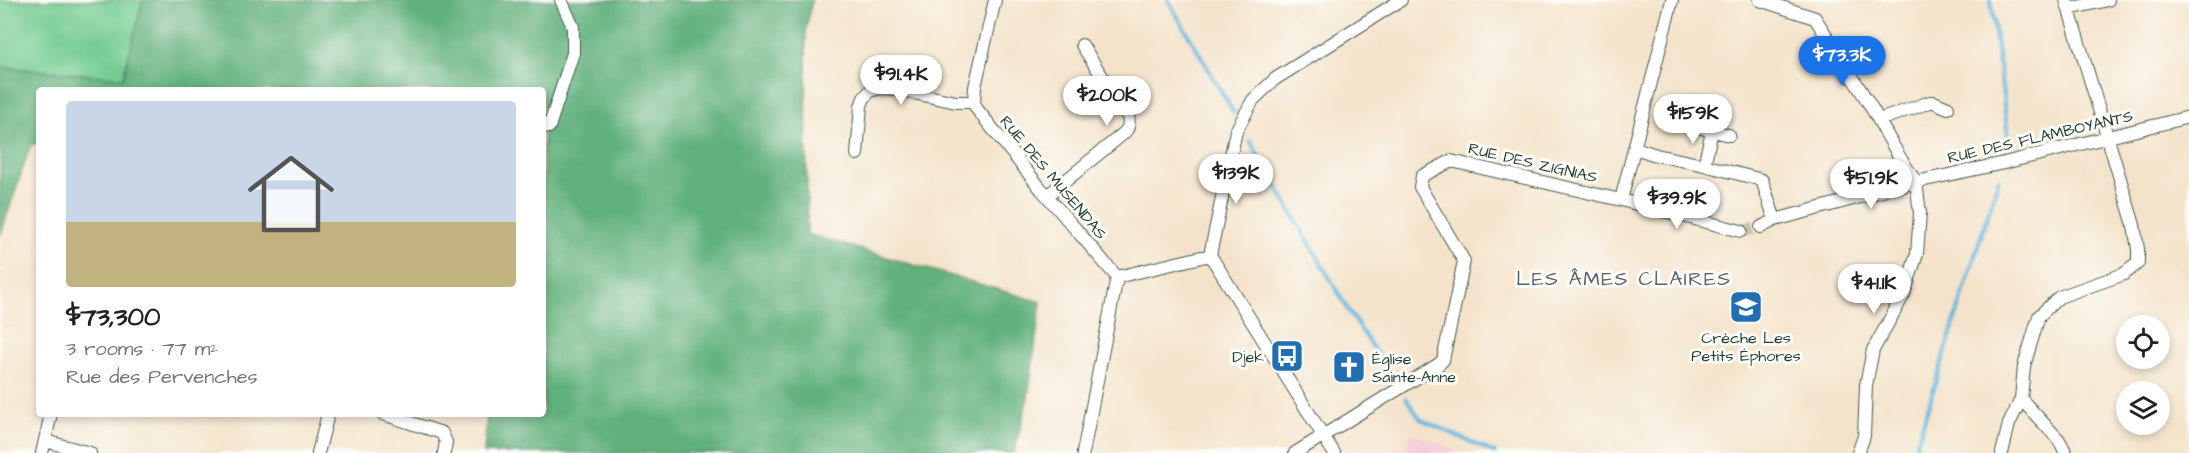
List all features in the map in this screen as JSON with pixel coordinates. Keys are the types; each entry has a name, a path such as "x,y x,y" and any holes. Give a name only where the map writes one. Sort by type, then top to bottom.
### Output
{"street":[{"path":"549,127 573,53 573,27 561,0"},
{"path":"857,154 861,106 870,91 879,88 895,89 956,102 974,102 975,87 995,0"},
{"path":"1334,453 1210,255 1236,131 1253,100 1275,79 1401,0"},
{"path":"1672,0 1621,200 1741,231"},
{"path":"1760,0 1815,18 1916,182 1920,213 1917,254 1904,294 1873,350 1866,385 1864,436 1858,453"},
{"path":"2002,453 2009,424 2021,399 2024,366 2039,316 2060,297 2124,274 2138,263 2134,225 2067,5 2108,0"},
{"path":"1047,195 1124,134 1130,123 1082,45"},
{"name":"RUE DES MUSENDAS","path":"974,102 980,113 1117,278"},
{"path":"1879,120 1930,102 1948,108"},
{"name":"RUE DES FLAMBOYANTS","path":"1761,227 1775,220 1916,182 2189,117"},
{"path":"1693,126 1729,135"},
{"path":"1704,165 1712,131"},
{"path":"1635,148 1762,180 1775,220"},
{"name":"RUE DES ZIGNIAS","path":"1323,436 1443,360 1464,261 1420,187 1422,176 1451,161 1621,200"},
{"path":"1083,453 1117,278 1210,255"},
{"path":"2021,399 2059,440 2066,453"},
{"path":"50,417 43,447 90,453"},
{"path":"318,453 327,417"},
{"path":"392,417 442,433 446,442 444,453"},
{"path":"1295,453 1323,436"}],"shaded area":[{"path":"1411,432 1462,453 1403,453"}],"green space":[{"path":"0,0 143,0 124,78 0,67"},
{"path":"143,0 812,0 806,28 807,234 1041,302 1028,397 1014,453 484,453 487,417 546,417 546,87 36,87 36,144 31,144 0,236 0,67 123,78"}],"waterway":[{"path":"1168,0 1234,113"},
{"path":"1991,0 2009,144"},
{"path":"1250,141 1350,313 1396,383"},
{"path":"1914,453 1999,178"},
{"path":"1406,398 1420,419 1495,453"}],"tunnel":[{"path":"1741,231 1761,227"}],"place":[{"name":"Crèche Les Petits Éphores","path":"1746,307"},
{"name":"Djek","path":"1287,356"},
{"name":"Église Sainte-Anne","path":"1349,367"}],"district":[{"name":"LES ÂMES CLAIRES","path":"1624,278"}]}
